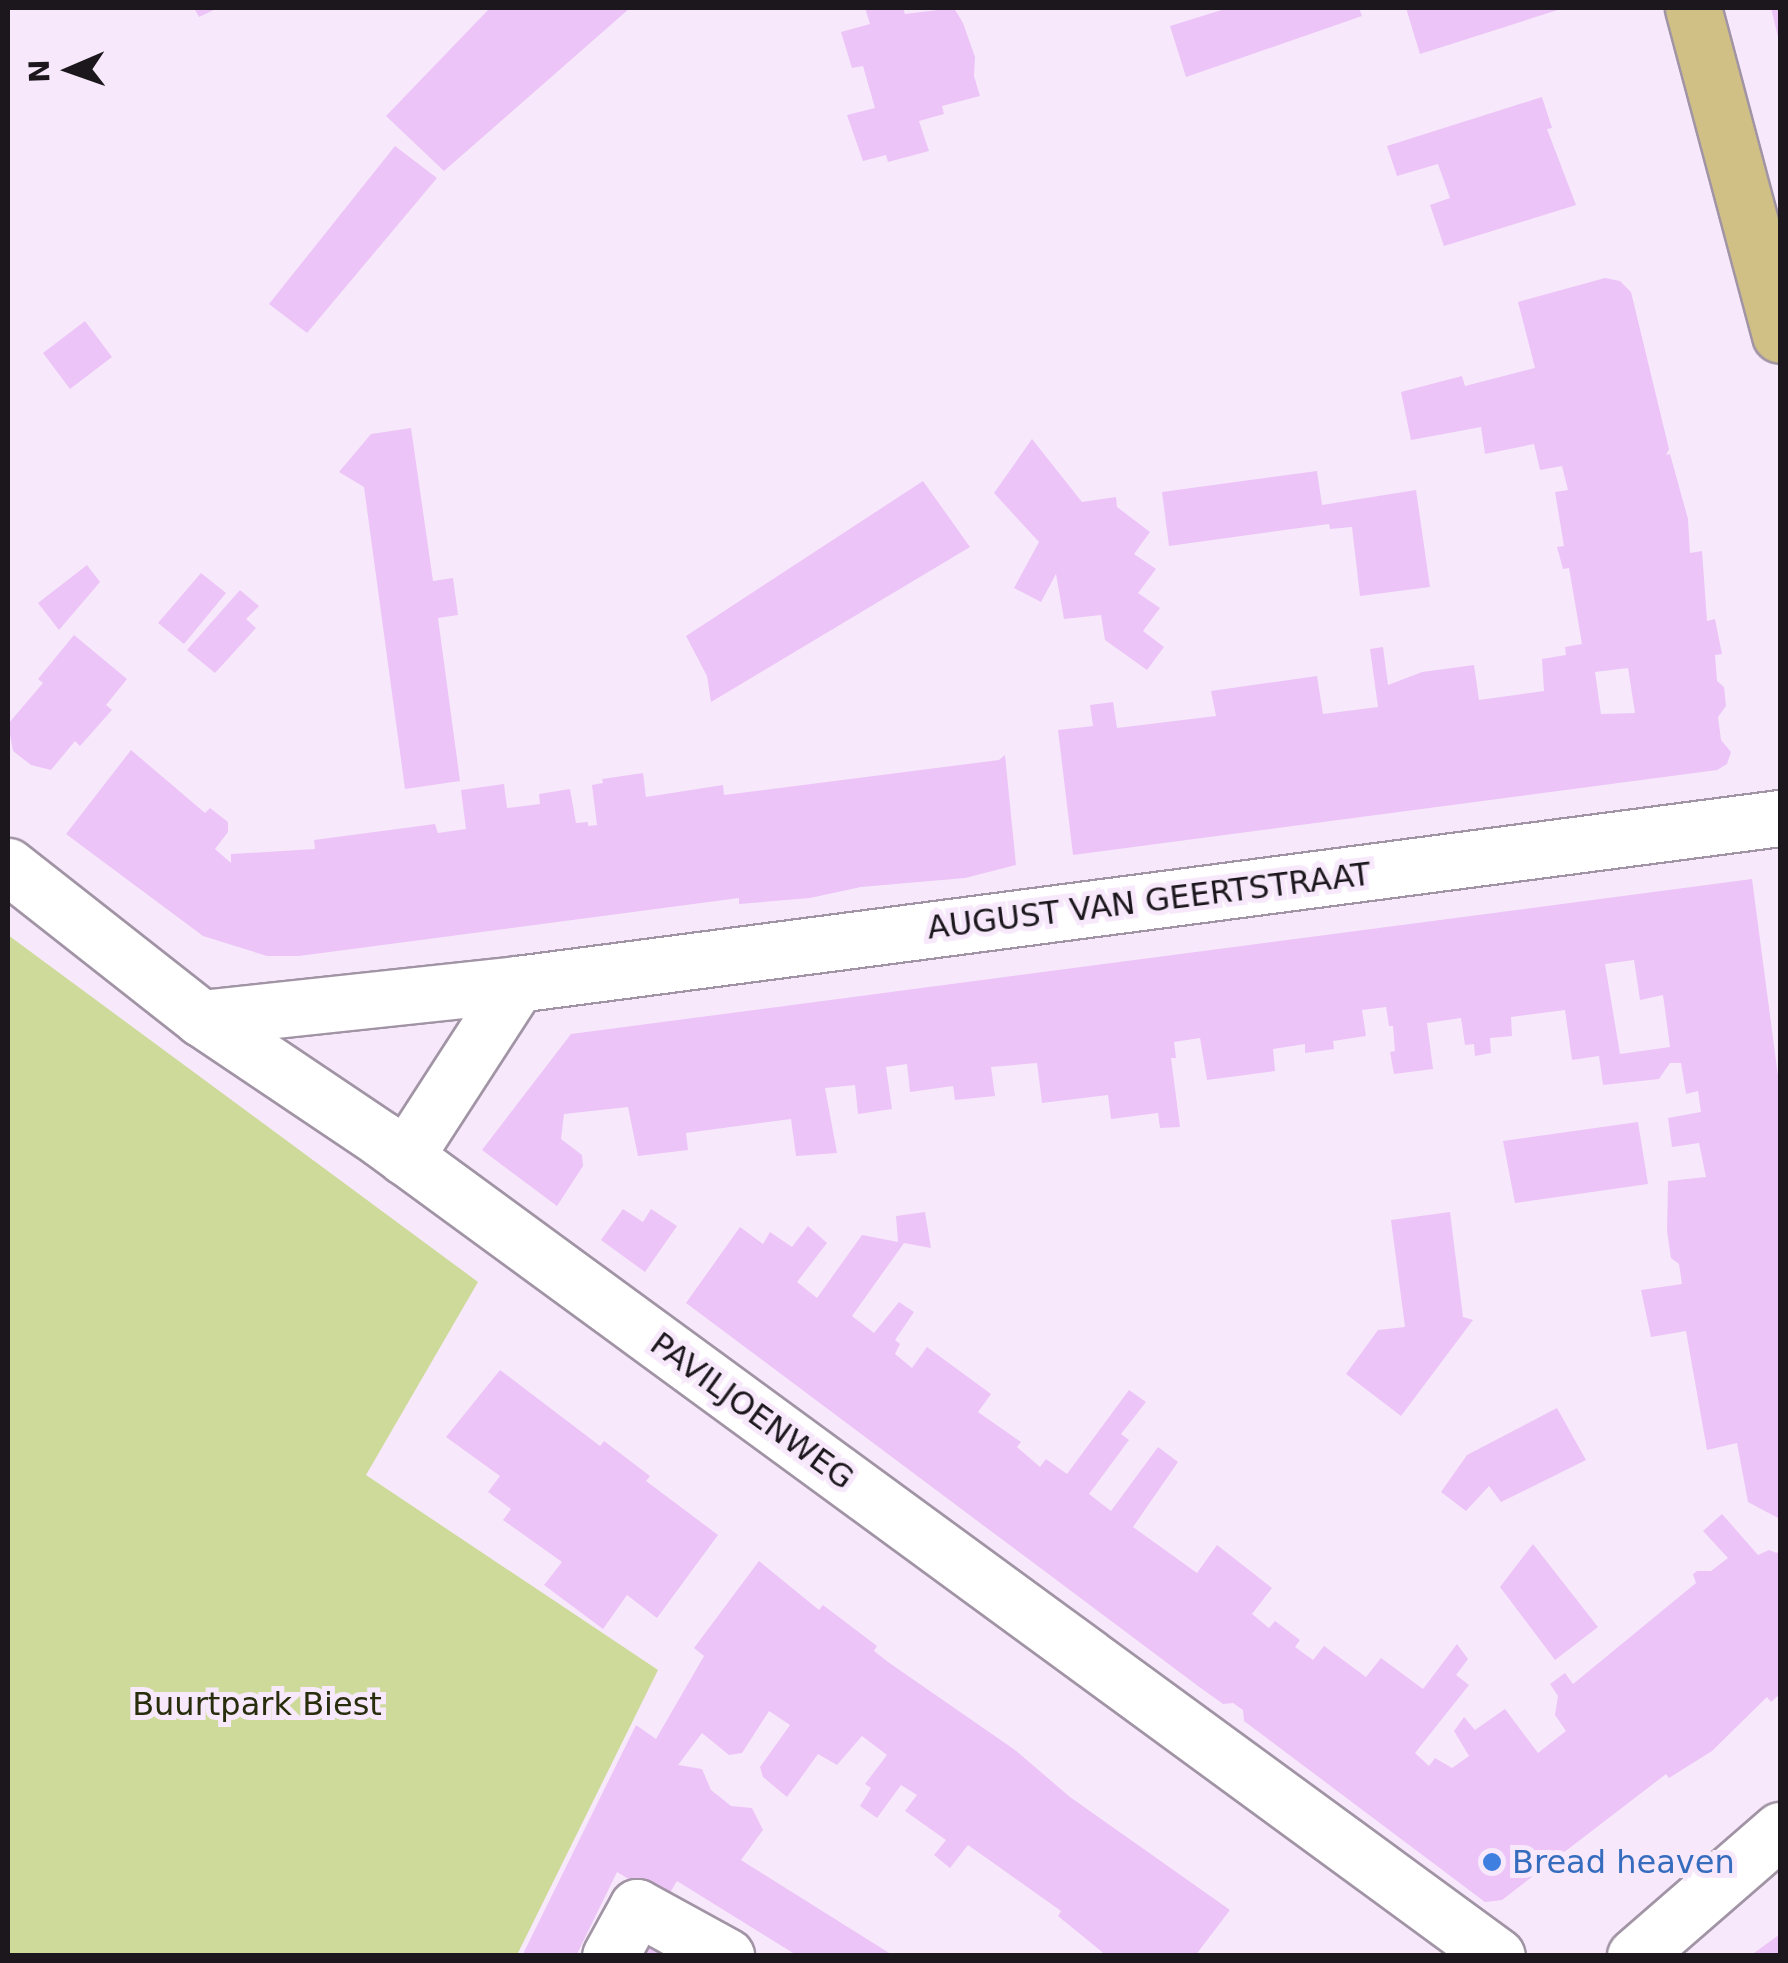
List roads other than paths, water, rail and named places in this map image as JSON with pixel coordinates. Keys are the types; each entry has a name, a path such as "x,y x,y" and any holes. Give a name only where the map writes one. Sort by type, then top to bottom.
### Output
{"main road":[{"path":"1693,8 1766,210 1777,300"}],"street":[{"name":"AUGUST VAN GEERTSTRAAT","path":"201,1018 517,984 1780,818"},
{"name":"PAVILJOENWEG","path":"8,866 201,1018 405,1157 1497,1956"},
{"path":"405,1157 517,984"},
{"path":"1636,1956 1780,1830"},
{"path":"610,1956 637,1907 726,1956"}],"place":[{"name":"Bread heaven","path":"1492,1862"}],"park label":[{"name":"Buurtpark Biest","path":"257,1704"}]}
